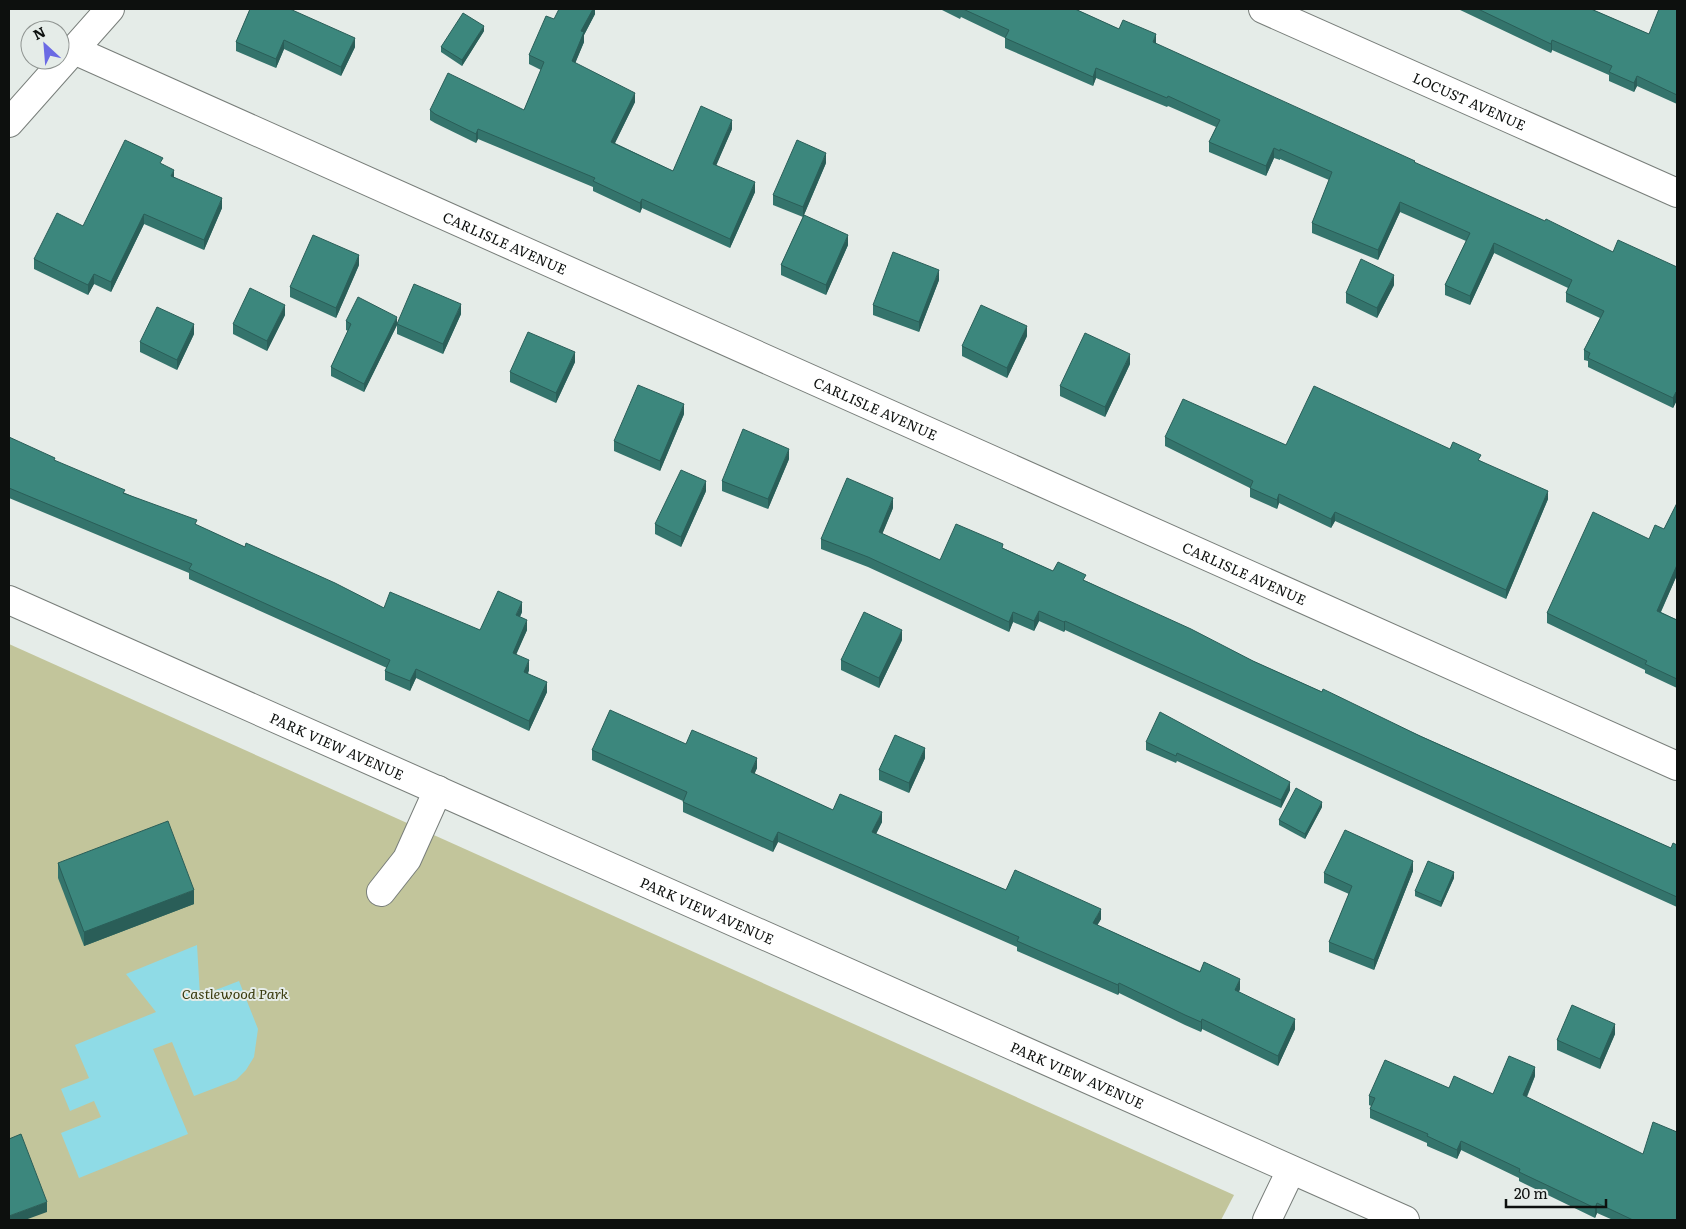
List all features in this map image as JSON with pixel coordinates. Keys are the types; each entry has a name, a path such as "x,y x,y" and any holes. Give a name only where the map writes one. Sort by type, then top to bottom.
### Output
{"street":[{"path":"9,123 74,50 107,9"},
{"name":"LOCUST AVENUE","path":"1263,9 1677,193"},
{"name":"CARLISLE AVENUE","path":"74,50 1677,766"},
{"name":"PARK VIEW AVENUE","path":"9,600 1405,1220"},
{"path":"381,892 407,859 438,790"},
{"path":"1267,1220 1291,1170"}],"green space":[{"name":"Castlewood Park","path":"9,644 1234,1195 1221,1220 9,1220"}],"water":[{"path":"197,945 200,996 239,981 258,1029 254,1057 246,1070 236,1080 194,1096 172,1042 153,1049 188,1134 79,1178 61,1133 101,1117 94,1101 70,1111 61,1089 89,1078 75,1045 156,1012 126,974"}],"building":[{"path":"250,9 290,9 355,38 341,67 284,40 276,59 236,42"},
{"path":"559,9 593,9 581,31 584,32 572,61 635,93 611,142 673,171 701,106 732,120 713,164 755,182 730,239 642,199 640,203 593,181 595,178 478,129 476,134 430,110 448,73 524,110 544,62 529,55 546,16 554,19"},
{"path":"963,9 1075,9 1119,29 1123,20 1156,34 1153,42 1545,221 1546,219 1613,252 1618,240 1677,267 1677,393 1673,398 1588,358 1590,353 1584,350 1604,311 1566,293 1572,280 1494,243 1470,296 1445,285 1470,233 1400,202 1378,250 1312,223 1332,172 1280,149 1280,151 1274,148 1266,166 1209,142 1220,120 1168,96 1167,98 1096,68 1093,77 1005,38 1009,30"},
{"path":"1478,9 1591,9 1649,34 1659,9 1677,9 1677,95 1637,76 1634,83 1609,72 1612,66 1552,40 1551,44"},
{"path":"463,13 484,26 462,60 441,47"},
{"path":"125,140 163,158 160,163 174,170 171,176 222,198 204,240 144,214 111,282 94,274 88,285 34,259 57,213 83,226"},
{"path":"797,140 826,153 803,207 773,195"},
{"path":"804,215 848,235 826,285 781,265"},
{"path":"313,235 359,255 336,308 290,287"},
{"path":"893,252 939,270 919,322 873,305"},
{"path":"1361,259 1394,275 1377,308 1346,293"},
{"path":"414,284 461,304 443,344 397,324"},
{"path":"250,288 285,305 267,341 233,324"},
{"path":"358,297 397,317 364,384 331,367 351,324 346,321"},
{"path":"981,305 1027,326 1007,368 962,346"},
{"path":"157,307 194,324 177,360 140,342"},
{"path":"528,332 575,352 556,393 510,372"},
{"path":"1085,333 1130,354 1105,407 1060,386"},
{"path":"638,385 684,404 660,461 614,441"},
{"path":"1314,386 1450,449 1453,442 1481,455 1478,460 1548,491 1506,590 1335,512 1331,519 1279,494 1277,500 1250,488 1253,481 1165,437 1183,399 1286,445"},
{"path":"743,429 789,449 768,499 722,481"},
{"path":"9,437 55,458 54,460 125,490 123,493 197,520 195,524 245,547 246,543 335,583 384,608 390,592 480,630 498,591 522,602 516,615 527,620 513,653 529,660 524,672 547,682 529,721 416,669 410,681 385,671 390,660 189,569 192,564 9,488"},
{"path":"681,470 706,481 681,537 655,524"},
{"path":"847,478 893,498 879,532 940,560 956,524 1003,544 1002,548 1053,571 1058,562 1086,575 1083,580 1191,629 1253,661 1322,692 1323,689 1420,736 1671,848 1673,843 1677,845 1677,897 1065,621 1039,611 1034,621 1013,612 1009,622 868,557 821,539"},
{"path":"1677,503 1677,565 1657,611 1677,620 1677,679 1645,664 1647,661 1547,613 1593,512 1649,539 1655,525 1664,529"},
{"path":"864,612 902,630 879,678 841,660"},
{"path":"610,710 686,744 692,730 757,758 751,772 833,810 840,794 882,812 872,832 1006,890 1015,870 1101,909 1093,923 1200,972 1204,962 1240,979 1235,990 1295,1019 1278,1056 1202,1019 1201,1022 1119,983 1118,985 1017,941 1019,937 778,832 773,842 683,802 687,792 592,750"},
{"path":"1160,712 1290,782 1281,800 1177,753 1176,756 1146,742"},
{"path":"895,735 925,748 909,783 879,770"},
{"path":"1296,788 1322,802 1305,834 1279,820"},
{"path":"168,821 194,890 84,932 58,863"},
{"path":"1345,830 1413,861 1374,960 1329,942 1352,886 1324,873"},
{"path":"1428,861 1454,872 1441,902 1415,891"},
{"path":"1572,1005 1615,1024 1600,1059 1557,1040"},
{"path":"1509,1056 1535,1067 1523,1095 1643,1154 1653,1122 1677,1132 1677,1220 1633,1220 1597,1203 1595,1208 1519,1172 1520,1169 1461,1141 1457,1150 1427,1136 1428,1134 1370,1109 1375,1098 1369,1096 1385,1060 1449,1088 1454,1076 1493,1094"},
{"path":"21,1134 47,1202 9,1216 9,1139"}]}
